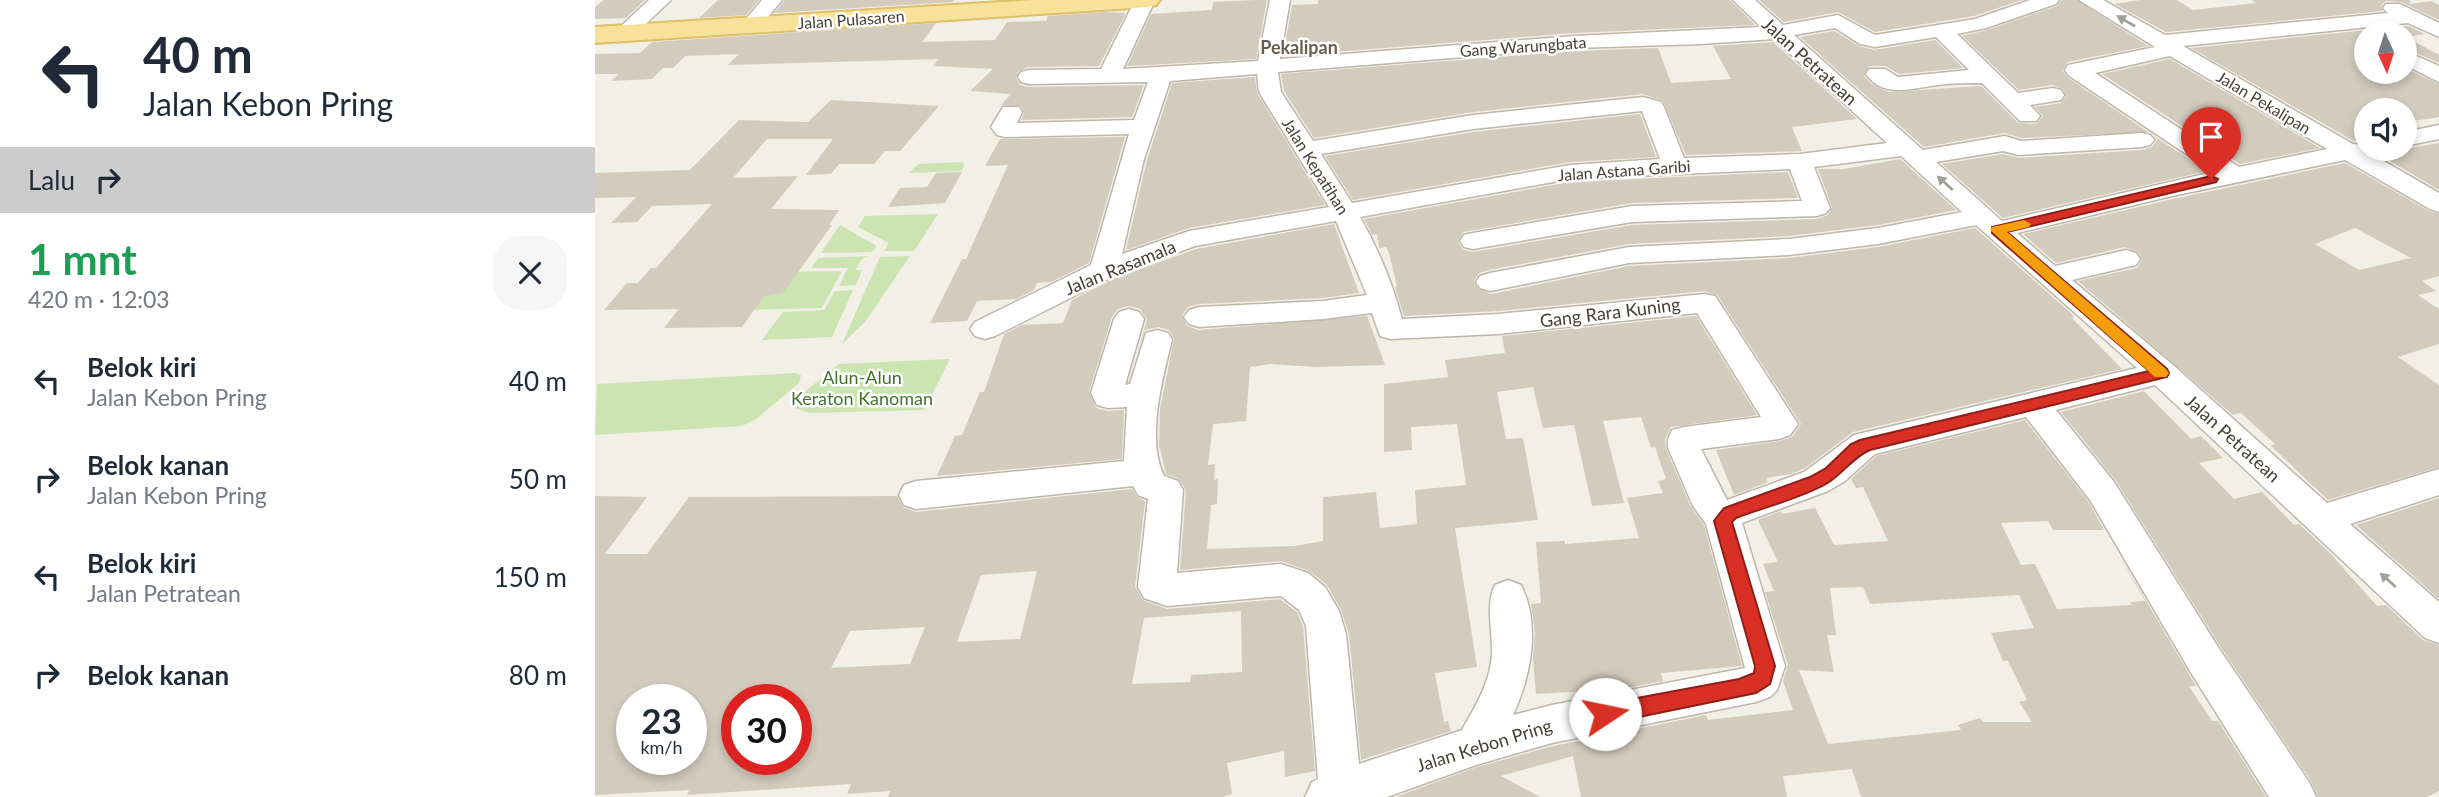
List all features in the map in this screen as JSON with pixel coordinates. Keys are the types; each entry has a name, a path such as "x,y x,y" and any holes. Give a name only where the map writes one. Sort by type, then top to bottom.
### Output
{"main road":[{"name":"Jalan Pulasaren","path":"595,35 1147,0"}],"street":[{"path":"625,33 661,0"},
{"path":"750,26 772,0"},
{"path":"1109,76 1147,0"},
{"name":"Jalan Kepatihan","path":"1280,0 1268,67 1270,92 1346,212 1388,316"},
{"name":"Jalan Petratean","path":"1743,0 1989,223 2162,373 2439,626"},
{"name":"Gang Warungbata","path":"1029,77 1161,75 1574,42 1701,38 1779,32 1838,21 1871,41 1994,20 2049,0"},
{"name":"Jalan Pekalipan","path":"2092,0 2354,148"},
{"path":"2377,0 2439,31"},
{"path":"2233,174 2075,70 2169,45 2411,17"},
{"path":"2345,23 2354,29"},
{"path":"1942,31 2020,108 2053,95"},
{"path":"1921,58 1940,78"},
{"path":"2417,63 2439,75"},
{"path":"1877,74 1893,83 1987,76"},
{"path":"1110,273 1142,127 1161,75"},
{"path":"1305,150 1351,140 1518,117 1643,104 1653,107 1675,165"},
{"path":"1011,112 1003,127 1005,130 1142,127"},
{"path":"2417,137 2439,132"},
{"name":"Jalan Astana Garibi","path":"1346,212 1570,172 1800,161 2005,143 2018,148 2143,140"},
{"path":"1490,282 1629,255 1802,246 1989,223 2354,151"},
{"path":"1473,241 1632,214 1817,208 1800,161"},
{"name":"Jalan Pekalipan","path":"2374,161 2439,204"},
{"path":"1621,178 1632,214"},
{"name":"Jalan Rasamala","path":"985,329 1189,239 1346,212"},
{"path":"2049,276 2126,259"},
{"name":"Gang Rara Kuning","path":"1388,316 1498,324 1705,303 1782,424 1779,427 1683,439 1684,448 1710,506 1723,519"},
{"path":"1199,317 1324,310 1388,316"},
{"path":"1129,319 1107,393 1108,397 1143,395"},
{"path":"1140,472 1143,395 1157,340"},
{"path":"1723,519 1730,513 1816,482 1832,472 1857,448 1866,444 2162,373"},
{"path":"2033,403 2102,491 2204,659 2294,797"},
{"path":"916,495 1140,472 1146,474 1150,486 1166,490 1157,574 1159,589 1281,580 1296,584 1310,596 1323,617 1330,650 1334,794"},
{"path":"2321,519 2439,482"},
{"name":"Jalan Kebon Pring","path":"1334,794 1476,745 1552,724 1756,684 1763,677 1765,666 1723,519"},
{"path":"1476,745 1508,677 1511,657 1508,596"}],"green space":[{"path":"962,162 962,171 908,173 919,164"},
{"path":"938,214 914,251 884,251 889,243 858,227 865,216"},
{"path":"840,225 877,246 872,252 821,253"},
{"path":"870,256 862,259 855,270 862,270 856,285 839,286 848,268 811,268 818,258"},
{"path":"910,256 865,322 842,344 880,257"},
{"path":"842,271 822,308 742,310 768,272"},
{"path":"853,290 832,337 762,340 783,312 824,310 835,291"},
{"name":"Alun-Alun Keraton Kanoman","path":"950,359 924,410 809,413 795,408 802,394 839,364"},
{"name":"Alun-Alun Keraton Kanoman","path":"796,373 801,375 799,383 756,419 742,426 595,435 597,384"}],"building":[{"path":"604,0 645,0 626,18 595,19 595,7"},
{"path":"718,0 759,0 746,15 699,18"},
{"path":"785,0 954,0 774,13"},
{"path":"1267,0 1256,59 1127,66 1151,14 1212,10 1213,2"},
{"path":"1318,0 1730,0 1755,25 1574,33 1283,56 1292,5 1318,4"},
{"path":"1759,0 2022,0 1974,16 1875,32 1838,12 1784,22"},
{"path":"2062,0 2077,0 2148,46 2067,62 2063,71 2067,77 2148,132 2021,138 2005,133 1924,147 1800,37 1834,31 1859,46 1874,50 1935,40 1963,68 1899,74 1885,66 1869,66 1864,76 1872,84 1889,92 1981,86 2018,123 2036,124 2043,116 2035,107 2061,103 2066,96 2063,89 2053,85 2019,90 1962,36 2057,6"},
{"path":"2140,0 2177,0 2193,10 2256,3 2252,0 2410,0 2410,4 2431,1 2439,5 2439,20 2401,2 2386,1 2381,6 2382,11 2166,32 2115,4"},
{"path":"1126,13 1099,66 1028,67 1019,71 1016,78 1020,85 1029,87 1144,85 1132,117 1021,120 1024,113 1021,106 1001,105 1011,94 970,91 993,69 933,66 939,59 728,65 739,54 685,56 673,68 663,68 652,79 611,81 619,74 595,74 595,54 640,53 652,42 936,23 922,42 995,40 1007,22 1046,21 1048,16"},
{"path":"2354,31 2354,84 2417,84 2417,74 2439,84 2439,117 2417,120 2417,98 2354,98 2354,141 2191,48"},
{"path":"1773,42 1857,119 1792,127 1802,151 1686,155 1663,101 1643,94 1473,112 1314,138 1284,91 1281,74 1574,51 1658,48 1671,83 1731,79 1713,46"},
{"path":"2417,43 2439,55 2439,63 2417,53"},
{"path":"2170,59 2320,148 2240,164 2102,74"},
{"path":"1255,77 1257,93 1325,205 1189,228 1126,250 1147,160 1172,83"},
{"path":"831,100 939,106 900,151 885,151 874,164 839,164 831,174 806,175 833,139 767,139 733,178 798,176 771,209 839,210 829,225 832,225 783,293 764,296 742,327 664,328 679,309 604,310 627,283 638,283 651,268 656,268 712,204 652,206 637,222 611,223 636,197 595,198 595,173 690,170 739,120 808,122"},
{"path":"1640,114 1656,157 1570,162 1353,200 1325,156 1473,132"},
{"path":"2154,136 2207,171 2003,218 1942,164 2003,154 2018,158 2142,150 2152,147 2157,140"},
{"path":"1125,137 1089,263 1051,282 1037,283 1034,290 1016,299 977,301 967,321 930,323 962,259 966,259 1008,165 985,166 1000,139"},
{"path":"2439,143 2439,190 2390,161 2417,161 2417,147"},
{"path":"1900,159 1956,210 1878,225 1789,236 1629,244 1489,270 1479,273 1474,281 1478,289 1491,294 1629,266 1789,258 1878,247 1975,228 2074,316 2072,318 2122,369 1853,432 1805,468 1791,474 1766,478 1768,482 1734,495 1716,450 1780,441 1792,437 1801,424 1717,295 1705,291 1498,311 1404,316 1389,253 1386,247 1379,248 1377,234 1372,235 1364,219 1570,182 1788,172 1798,198 1632,203 1463,232 1458,242 1463,250 1473,252 1632,225 1817,219 1828,215 1832,207 1818,169 1844,169"},
{"path":"2345,163 2429,211 2439,214 2439,276 2422,281 2436,291 2418,295 2439,309 2439,344 2398,357 2439,385 2439,467 2328,500 2271,446 2275,444 2241,413 2233,415 2078,281 2137,268 2142,260 2138,252 2125,247 2056,263 2023,234","holes":["2355,228 2411,258 2359,270 2315,244"]},
{"path":"962,172 945,203 888,207 900,188 927,187 936,173"},
{"path":"1334,224 1359,293 1323,298 1199,304 1188,307 1182,315 1187,326 1199,330 1367,316 1385,365 1315,367 1270,364 1250,367 1246,421 1213,424 1208,465 1215,464 1214,480 1218,479 1217,504 1211,505 1207,549 1295,546 1323,541 1323,497 1376,492 1380,528 1417,524 1415,490 1466,485 1457,424 1411,427 1412,450 1384,452 1384,384 1448,377 1445,360 1505,353 1502,336 1696,316 1757,415 1671,427 1665,439 1666,449 1691,507 1704,525 1742,666 1661,673 1663,681 1621,689 1536,694 1533,658 1535,633 1531,604 1541,603 1536,542 1565,541 1565,544 1639,538 1627,498 1663,493 1658,481 1666,479 1655,447 1651,448 1641,417 1603,421 1624,503 1592,506 1574,425 1543,428 1533,387 1497,392 1506,439 1523,438 1538,520 1455,528 1477,667 1435,673 1444,722 1448,721 1451,731 1361,760 1349,634 1341,610 1327,585 1309,571 1281,561 1180,570 1186,490 1179,479 1166,474 1159,445 1160,409 1174,339 1169,330 1158,327 1145,330 1137,354 1147,320 1140,309 1128,306 1118,309 1112,317 1089,392 1096,408 1108,411 1124,410 1122,459 937,476 955,436 962,435 980,392 984,392 1004,334 1022,325 1063,323 1072,300 1115,278 1196,249"},
{"path":"2144,391 2191,439 2201,436 2223,458 2199,463 2234,499 2262,492 2294,525 2299,524 2329,552 2377,606 2386,605 2423,640 2439,645 2439,791 2427,797 2318,797 2311,781 2220,646 2116,481 2061,412"},
{"path":"2025,420 2088,501 2104,530 2053,530 2048,521 2001,523 2021,565 2035,564 2057,609 2132,605 2130,602 2145,601 2118,553 2196,686 2189,686 2212,721 2218,721 2266,797 1861,797 1852,769 1783,776 1787,797 1581,797 1573,756 1501,776 1540,797 1395,797 1477,767 1553,746 1706,715 1708,720 1793,710 1783,681 1788,665 1765,592 1774,591 1763,564 1778,562 1758,520 1781,511 1782,514 1815,508 1834,545 1888,541 1863,487 1856,488 1851,479 1876,456","holes":["1863,587 1870,604 2019,595 2034,628 1991,633 2003,661 2008,661 2027,700 2019,702 2032,722 1983,722 1980,718 1958,725 1961,730 1828,744 1799,670 1834,672 1827,635 1836,635 1830,588"]},
{"path":"1132,489 1136,496 1145,501 1135,587 1143,600 1167,609 1280,599 1297,612 1303,627 1315,771 1285,777 1284,751 1227,763 1232,794 1223,797 888,797 890,791 847,794 851,784 687,795 689,790 595,795 595,496 647,497 605,554 647,554 689,497 897,496 903,507 916,512","holes":["1037,571 1020,639 957,642 981,575","1241,611 1242,672 1191,675 1190,682 1132,684 1144,618","925,627 910,664 831,668 850,631"]},
{"path":"2439,498 2439,599 2356,525"}],"slow traffic":[{"path":"2024,224 1997,230 2161,373"}],"district":[{"name":"Pekalipan","path":"1299,47"}],"route":[{"path":"1605,714 1739,688 1756,684 1763,677 1765,666 1723,521 1730,513 1816,482 1842,464 1857,448 1866,444 2162,373 1997,230 2211,179"}]}
